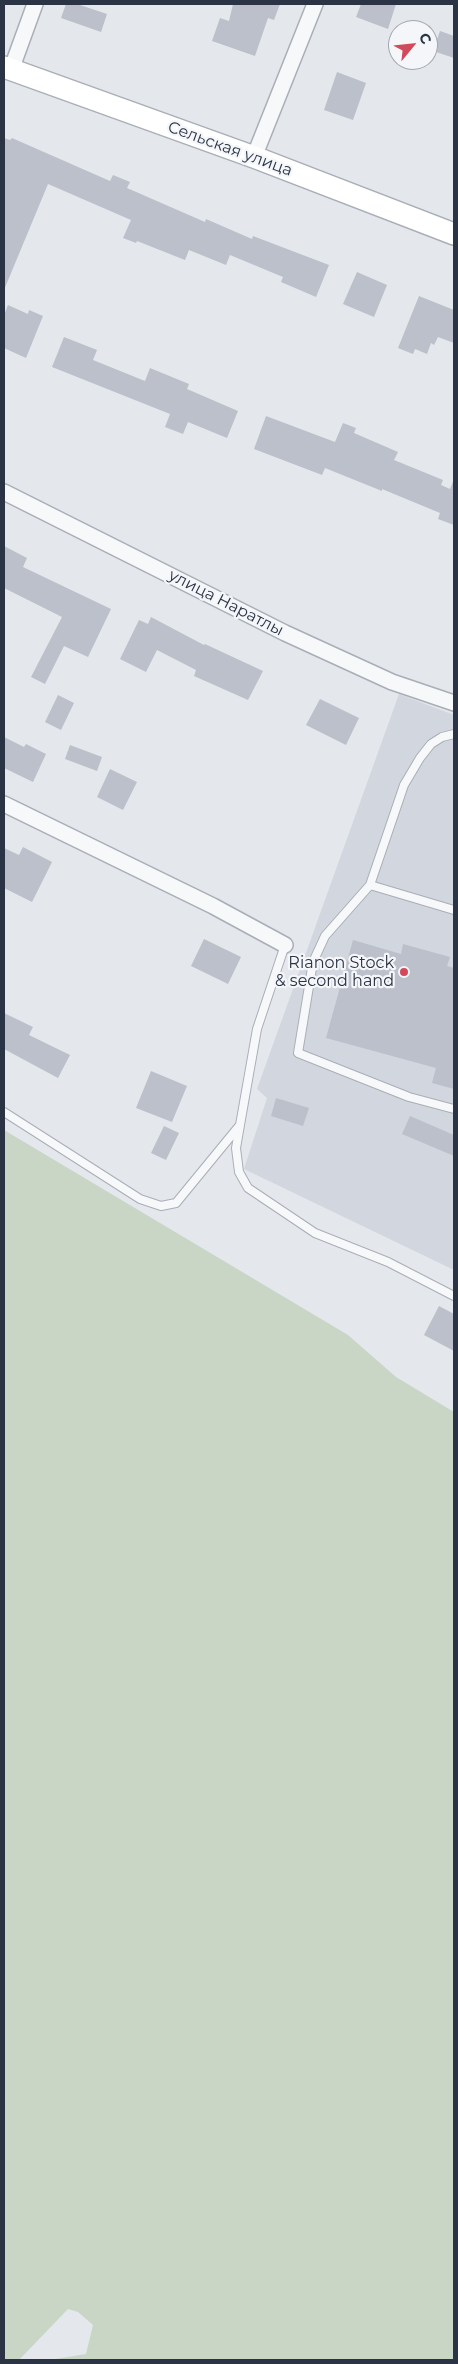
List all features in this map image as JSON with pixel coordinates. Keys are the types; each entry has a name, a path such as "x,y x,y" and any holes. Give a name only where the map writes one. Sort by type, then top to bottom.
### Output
{"main road":[{"name":"Сельская улица","path":"7,69 254,157 454,234"}],"street":[{"path":"7,69 35,4"},
{"path":"254,157 315,4"},
{"name":"улица Наратлы","path":"4,492 285,633 392,682 454,703"},
{"path":"4,804 213,906 285,945"}],"lane":[{"path":"454,734 442,737 431,744 420,758 404,785 370,885 325,936 313,962 298,1053 409,1097 454,1109"},
{"path":"370,885 454,910"},
{"path":"285,945 257,1029 236,1148 239,1172 248,1188 315,1233 388,1262 454,1296"},
{"path":"4,1112 140,1199 161,1206 176,1202 240,1125"}],"shaded area":[{"path":"399,694 454,715 454,1270 244,1169 267,1098 257,1089"}],"green space":[{"path":"4,1130 348,1335 396,1377 454,1412 454,2360 49,2360 86,2354 93,2325 78,2312 68,2309 19,2360 4,2360"}],"building":[{"path":"66,4 77,4 107,14 101,32 61,18"},
{"path":"233,4 280,4 274,20 268,18 255,56 212,41 220,18 229,21"},
{"path":"361,4 396,4 391,20 388,20 388,29 356,17"},
{"path":"440,31 454,36 454,58 438,53"},
{"path":"337,72 366,83 353,120 324,110"},
{"path":"4,138 10,140 12,138 110,181 113,175 130,182 127,188 205,222 206,219 252,239 253,236 329,265 316,297 281,282 283,277 230,255 226,265 189,250 185,260 137,241 136,243 123,238 131,220 48,184 4,290"},
{"path":"357,272 387,285 374,317 343,304"},
{"path":"419,296 454,310 454,343 438,337 434,345 431,343 427,354 415,349 413,354 398,348"},
{"path":"8,305 28,314 29,310 43,316 26,358 4,348 4,315"},
{"path":"64,337 97,350 93,360 145,381 150,368 189,384 187,389 238,411 227,438 188,422 183,434 165,427 170,414 52,367"},
{"path":"266,416 335,442 343,423 356,428 354,433 398,452 394,460 443,480 441,485 450,489 454,479 454,525 438,519 440,513 382,489 382,491 325,468 322,475 254,449"},
{"path":"4,546 27,558 23,567 111,609 88,657 64,646 45,684 31,677 62,617 4,588"},
{"path":"151,617 204,645 263,671 248,700 194,676 196,670 157,650 146,672 120,659 139,620 148,624"},
{"path":"58,695 74,703 61,730 45,722"},
{"path":"320,699 359,718 346,745 306,725"},
{"path":"4,737 24,747 26,744 46,754 33,782 4,768"},
{"path":"70,745 102,757 97,771 65,759"},
{"path":"110,769 137,782 123,810 97,797"},
{"path":"23,847 52,862 32,902 4,888 4,848 19,855"},
{"path":"204,939 241,957 228,984 191,966"},
{"path":"353,940 401,954 403,944 450,957 447,966 454,968 454,1089 432,1083 436,1068 326,1038"},
{"path":"4,1013 33,1027 29,1035 70,1055 58,1078 4,1049"},
{"path":"151,1071 187,1086 172,1122 136,1108"},
{"path":"276,1098 309,1108 303,1126 271,1116"},
{"path":"410,1116 454,1135 454,1156 402,1134"},
{"path":"164,1126 179,1133 166,1160 151,1153"},
{"path":"439,1306 454,1314 454,1351 424,1335"}],"place":[{"name":"Rianon Stock & second hand","path":"404,972"}]}
